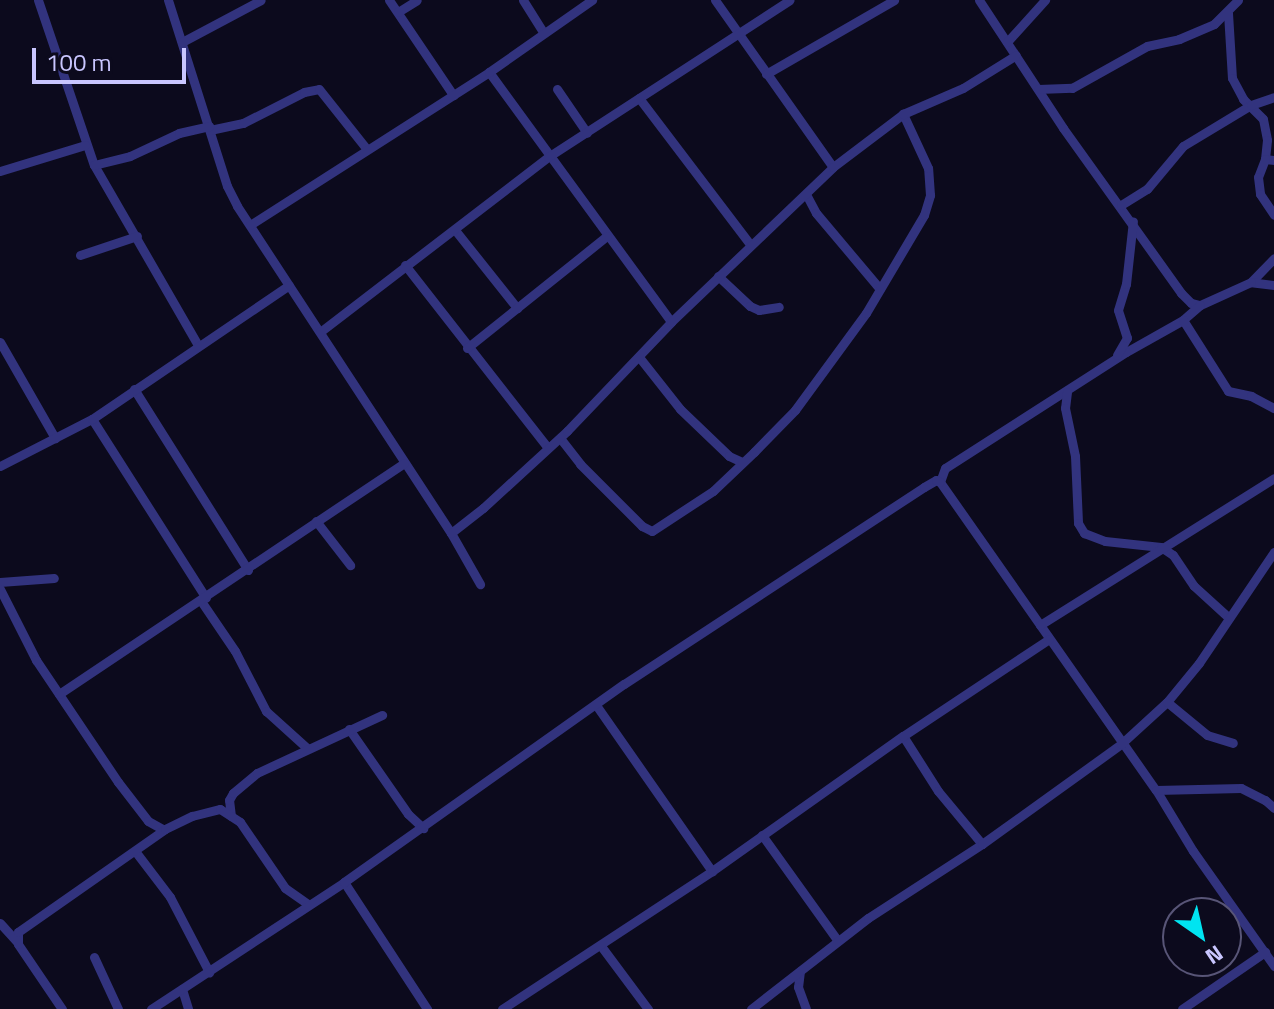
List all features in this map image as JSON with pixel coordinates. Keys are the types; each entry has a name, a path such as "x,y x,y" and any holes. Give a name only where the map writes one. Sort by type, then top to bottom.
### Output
{"street":[{"path":"38,0 94,165 198,345"},
{"path":"168,0 227,186 451,533 480,584"},
{"path":"182,42 261,0"},
{"path":"389,0 453,95"},
{"path":"398,12 417,0"},
{"path":"523,0 543,32"},
{"path":"250,225 489,72 592,0"},
{"path":"715,0 833,167"},
{"path":"320,332 548,157 790,0"},
{"path":"766,74 894,0"},
{"path":"979,0 1181,293 1191,303 1200,305"},
{"path":"1007,42 1045,0"},
{"path":"1038,89 1072,88 1147,46 1179,39 1214,24 1238,0"},
{"path":"1228,13 1232,78 1243,99 1251,105 1266,128 1269,160 1258,177 1260,194 1274,215"},
{"path":"451,533 560,438 671,322 750,244 807,196 833,167 903,114 963,88 1016,55"},
{"path":"489,72 671,322"},
{"path":"94,165 130,156 179,133 243,123 304,92 319,89 366,148"},
{"path":"557,89 587,133"},
{"path":"1121,205 1147,189 1183,146 1251,105 1274,97"},
{"path":"639,98 750,244"},
{"path":"560,438 580,464 642,526 652,531 713,491 795,410 905,251 930,195 928,168 903,114"},
{"path":"0,171 85,145"},
{"path":"807,196 816,213 880,289"},
{"path":"1113,360 1127,338 1118,310 1126,284 1133,221"},
{"path":"455,230 517,308"},
{"path":"80,255 137,236"},
{"path":"467,348 607,236"},
{"path":"940,482 945,468 1113,360 1183,320 1200,305 1251,282 1274,258"},
{"path":"405,265 548,448"},
{"path":"718,276 750,306 759,310 779,307"},
{"path":"1251,282 1274,285"},
{"path":"0,466 92,419 289,285"},
{"path":"1183,320 1228,391 1251,396 1274,408"},
{"path":"0,342 55,438"},
{"path":"639,357 680,409 729,456 742,462"},
{"path":"134,389 248,570"},
{"path":"1067,392 1065,408 1075,456 1078,523 1092,538 1161,547 1173,555 1194,586 1229,618"},
{"path":"92,419 235,651 266,711 307,748"},
{"path":"59,694 404,463"},
{"path":"1040,625 1274,478"},
{"path":"940,482 1156,790 1193,851 1274,966"},
{"path":"151,1009 344,882 596,705 924,487 940,482"},
{"path":"316,521 350,565"},
{"path":"751,1009 838,941 982,844 1121,744 1167,702 1274,552"},
{"path":"0,582 54,578"},
{"path":"0,589 36,660 59,694 148,821 164,830"},
{"path":"502,1009 712,871 903,736 1049,639"},
{"path":"1167,702 1207,735 1233,743"},
{"path":"596,705 712,871"},
{"path":"231,816 229,800 240,785 307,748 382,715"},
{"path":"349,729 408,814 423,828"},
{"path":"903,736 938,791 982,844"},
{"path":"1156,790 1241,788 1274,808"},
{"path":"17,942 22,927 164,830 220,809 240,822 285,888 309,905"},
{"path":"139,849 149,834 148,821"},
{"path":"762,835 838,941"},
{"path":"139,849 170,897 209,972"},
{"path":"344,882 427,1009"},
{"path":"0,923 4,932 17,942 62,1009"},
{"path":"601,946 648,1009"},
{"path":"1182,1009 1265,952"},
{"path":"94,957 118,1009"},
{"path":"800,971 798,987 806,1009"},
{"path":"182,989 188,1009"}]}
